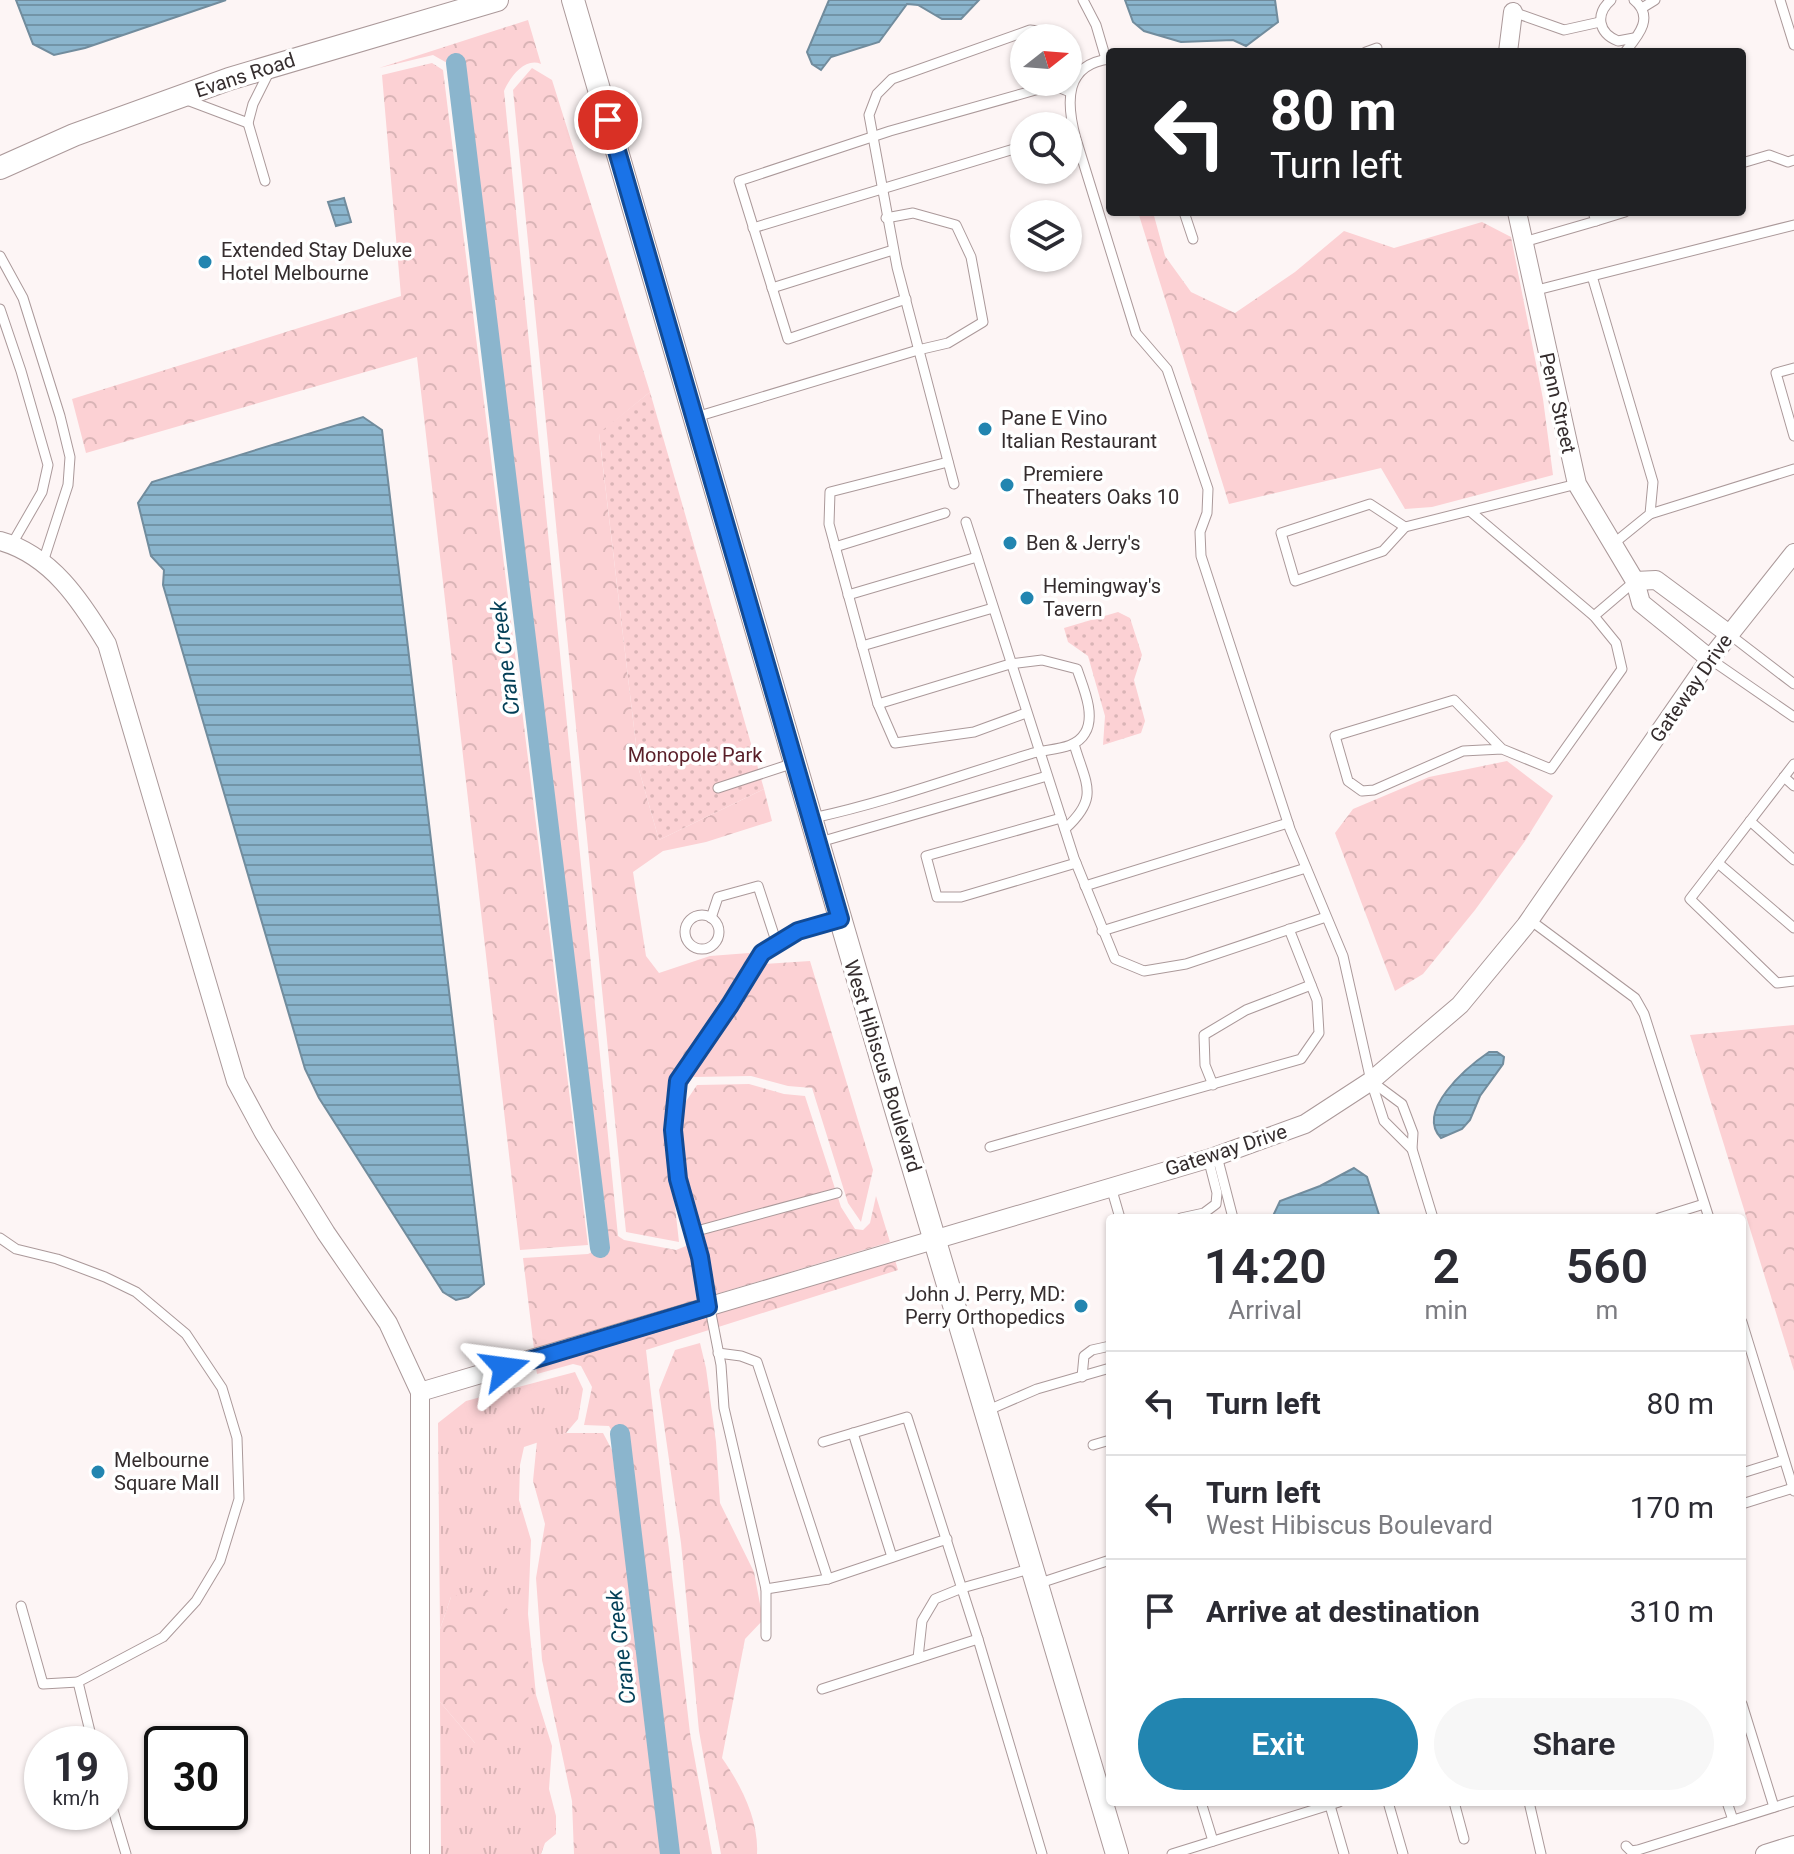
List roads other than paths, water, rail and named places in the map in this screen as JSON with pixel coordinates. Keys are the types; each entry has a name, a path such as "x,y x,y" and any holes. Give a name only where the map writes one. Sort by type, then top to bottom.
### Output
{"street":[{"name":"Evans Road","path":"0,168 74,135 176,97 273,65 497,0"},
{"name":"West Hibiscus Boulevard","path":"573,0 817,843 1117,1854"},
{"path":"1508,48 1513,12"},
{"name":"Penn Street","path":"1518,216 1577,484 1635,581 1641,603 1710,659"},
{"path":"6,543 43,562 80,600 107,644 236,1081 264,1133 326,1233 388,1323 420,1392 420,1854"},
{"name":"Gateway Drive","path":"420,1392 1212,1157 1305,1124 1371,1081 1460,1005 1530,920 1710,659 1794,553"},
{"path":"1635,581 1656,580 1729,634"},
{"path":"1765,1854 1794,1845"}],"lane":[{"path":"1083,0 1106,53"},
{"path":"1611,0 1604,6 1600,22 1611,39 1625,42 1639,35 1645,22 1642,8 1634,0"},
{"path":"1642,8 1655,0"},
{"path":"1780,0 1794,45"},
{"path":"1513,12 1564,30 1600,22"},
{"path":"954,484 893,250 869,115 877,94 892,79 1010,37"},
{"path":"1628,48 1634,38"},
{"path":"1082,70 1106,60"},
{"path":"265,181 248,123 253,104 273,65"},
{"path":"906,299 788,339 739,181 872,137 1015,96"},
{"path":"176,97 248,123"},
{"path":"753,228 1010,150"},
{"path":"1746,162 1769,155 1788,162 1794,160"},
{"path":"1082,166 1136,333 1167,369 1208,489 1207,513 1200,532 1201,556 1288,823 1343,956 1371,1081 1384,1121 1412,1149"},
{"path":"693,418 948,343 983,322 971,257 956,225 913,213 886,218"},
{"path":"1185,216 1193,239"},
{"path":"1523,243 1594,216"},
{"path":"1533,291 1794,225"},
{"path":"772,288 893,250"},
{"path":"0,256 23,298 70,457 68,485 43,562"},
{"path":"1592,276 1653,482 1650,514"},
{"path":"0,309 26,385 48,465 42,492 6,543"},
{"path":"1793,429 1776,373 1794,368"},
{"path":"948,462 830,492 829,524 878,704 895,743 974,732 1026,713"},
{"path":"1613,544 1650,514 1794,469"},
{"path":"1405,527 1370,504 1281,533 1295,581 1383,551 1405,527 1577,484"},
{"path":"1470,511 1594,616 1616,643 1622,669 1551,769 1502,749 1454,700 1335,736 1348,781 1362,791 1374,790 1463,751 1502,749"},
{"path":"835,547 945,513"},
{"path":"966,522 1076,863 1115,959 1144,971 1186,964 1326,917"},
{"path":"848,595 977,557"},
{"path":"1594,616 1635,581"},
{"path":"862,646 993,608"},
{"path":"1729,634 1794,684"},
{"path":"1710,659 1794,717"},
{"path":"810,818 850,810 1039,751 1074,744 1087,732 1089,704 1077,669 1042,660 1010,664 878,704"},
{"path":"1065,829 1081,814 1089,795 1074,744"},
{"path":"718,788 794,763"},
{"path":"1794,764 1690,899 1777,983 1794,981"},
{"path":"817,843 1047,776"},
{"path":"1784,777 1794,786"},
{"path":"1061,818 926,856 930,877 937,897 961,897 1076,863"},
{"path":"1750,821 1794,860"},
{"path":"1085,886 1288,823"},
{"path":"1718,863 1794,928"},
{"path":"1102,931 1306,868"},
{"path":"711,918 718,897 758,886 777,944"},
{"path":"766,1636 766,1589 724,1408 718,1353 693,1232 678,1179 673,1130 678,1081 762,953 798,931 840,919"},
{"path":"1530,920 1635,998 1644,1014 1708,1214"},
{"path":"990,1147 1301,1059 1319,1033 1317,1000 1289,929"},
{"path":"1213,1085 1205,1065 1204,1035 1246,1010 1311,985"},
{"path":"1371,1081 1402,1104 1413,1133 1412,1149 1432,1214"},
{"path":"1212,1157 1230,1214"},
{"path":"1199,1214 1216,1204 1212,1157"},
{"path":"1111,1186 1119,1214"},
{"path":"693,1232 837,1193"},
{"path":"1672,1214 1704,1204"},
{"path":"0,1238 16,1249 57,1259 136,1292 186,1334 222,1388 237,1438 239,1499 220,1561 196,1601 163,1637 78,1682 43,1684 21,1606"},
{"path":"1746,1335 1794,1490 1746,1503"},
{"path":"1082,1377 1084,1356 1092,1350 1106,1347"},
{"path":"718,1353 757,1362 828,1579"},
{"path":"986,1411 1037,1389 1106,1369"},
{"path":"823,1442 907,1417 1042,1854"},
{"path":"853,1433 892,1557"},
{"path":"1093,1445 1106,1441"},
{"path":"1746,1472 1784,1460"},
{"path":"766,1589 828,1579 947,1539"},
{"path":"918,1658 922,1621 935,1599 962,1588 1106,1561"},
{"path":"822,1689 978,1639"},
{"path":"78,1682 89,1726"},
{"path":"1746,1717 1774,1807"},
{"path":"1626,1846 1631,1851 1638,1850 1794,1801"},
{"path":"1202,1806 1213,1841"},
{"path":"1172,1854 1324,1806"},
{"path":"1334,1806 1344,1854"},
{"path":"1389,1806 1403,1854"},
{"path":"1455,1806 1464,1839"},
{"path":"1530,1806 1541,1854"},
{"path":"1728,1806 1733,1820"},
{"path":"119,1830 126,1854"}],"water":[{"path":"16,0 226,0 85,48 54,55 33,44"},
{"path":"829,0 979,0 961,19 942,19 918,5 907,4 879,42 831,57 821,70 812,64 807,52"},
{"path":"1125,0 1275,0 1278,22 1246,46 1233,40 1181,42 1144,31 1133,22"},
{"path":"344,198 351,222 336,226 328,202"},
{"path":"363,417 382,430 484,1284 468,1297 456,1300 443,1292 319,1098 305,1069 163,585 164,570 151,556 138,503 152,482"},
{"path":"1489,1052 1497,1052 1504,1057 1503,1064 1480,1096 1470,1120 1462,1129 1441,1138 1435,1127 1434,1115 1439,1103 1457,1079"},
{"path":"1354,1168 1367,1177 1379,1214 1274,1214 1280,1201 1320,1186"}],"waterway":[{"name":"Crane Creek","path":"456,63 600,1248"},
{"name":"Crane Creek","path":"620,1434 670,1854"}],"place":[{"name":"Extended Stay Deluxe Hotel Melbourne","path":"205,262"},
{"name":"Pane E Vino Italian Restaurant","path":"985,429"},
{"name":"Premiere Theaters Oaks 10","path":"1007,485"},
{"name":"Ben & Jerry's","path":"1010,543"},
{"name":"Hemingway's Tavern","path":"1027,598"},
{"name":"John J. Perry, MD: Perry Orthopedics","path":"1081,1306"},
{"name":"Melbourne Square Mall","path":"98,1472"}],"park label":[{"name":"Monopole Park","path":"695,755"}]}
